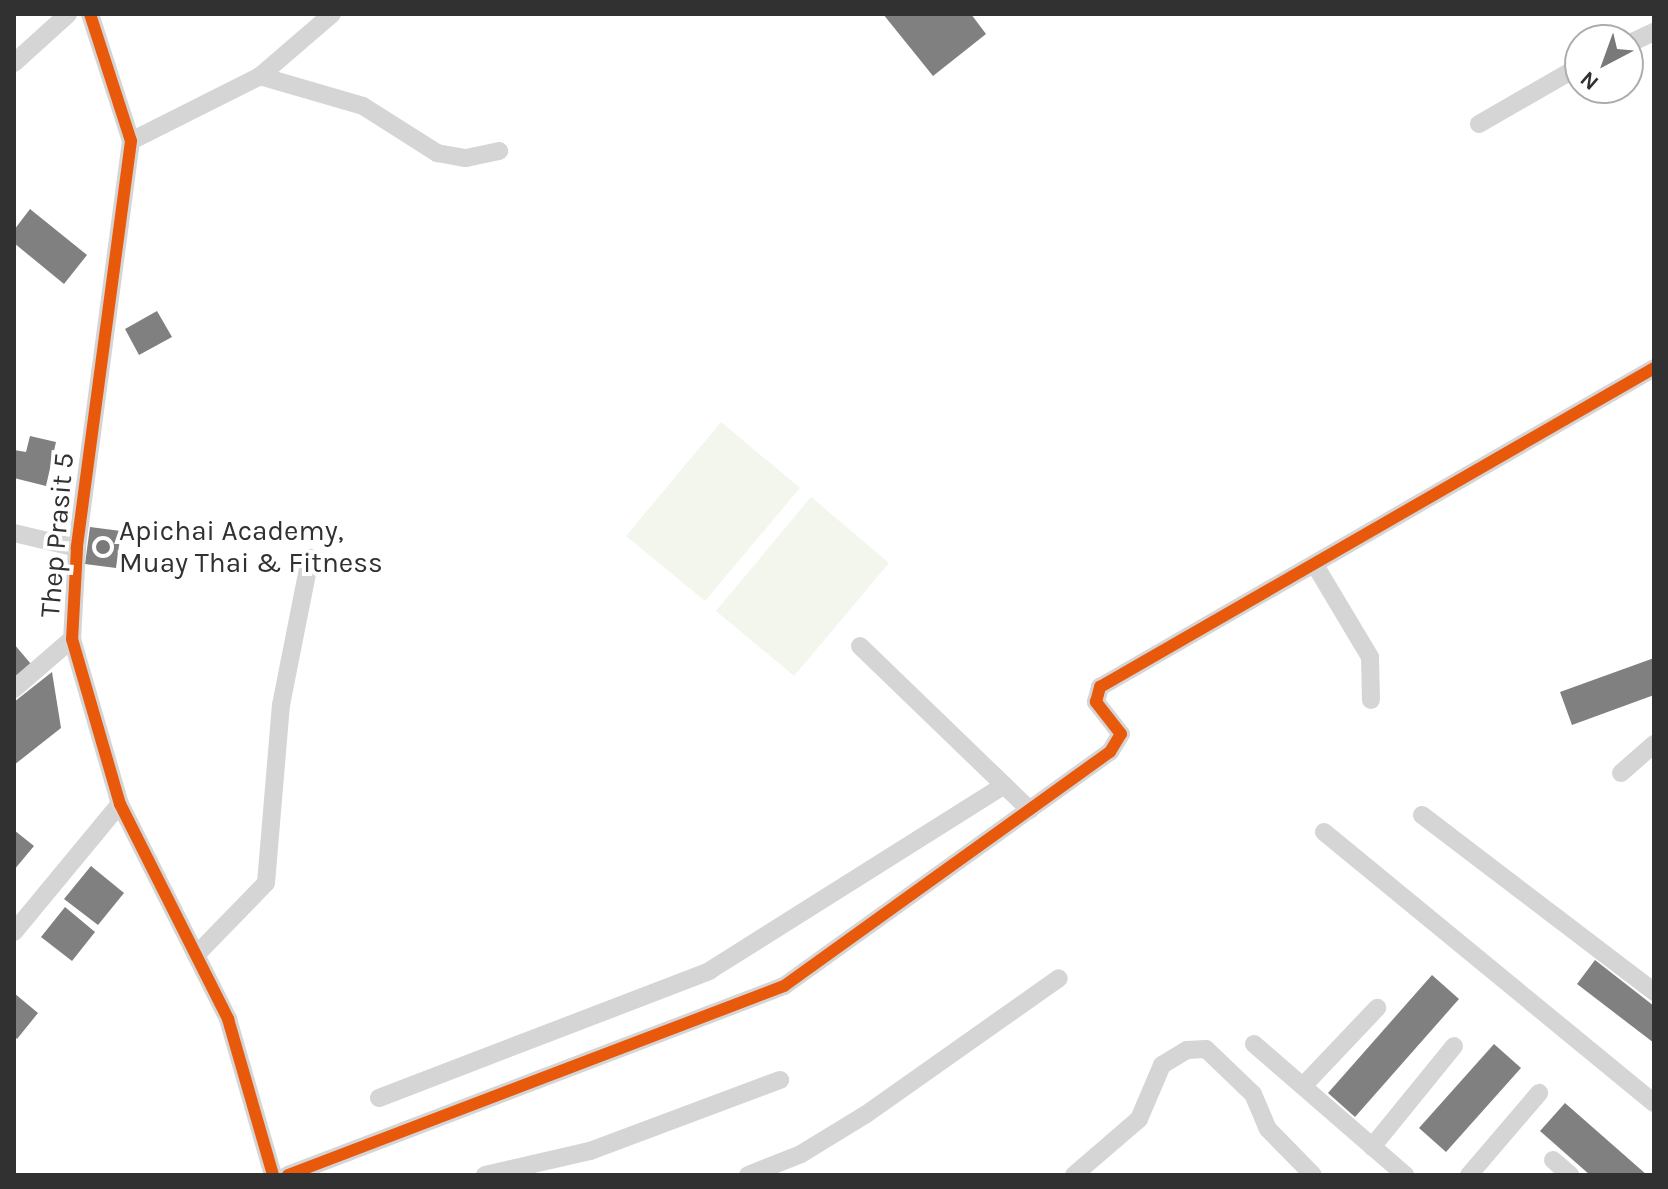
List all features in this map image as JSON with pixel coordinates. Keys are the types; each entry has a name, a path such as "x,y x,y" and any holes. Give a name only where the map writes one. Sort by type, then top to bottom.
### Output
{"street":[{"path":"14,63 68,14"},
{"name":"Thep Prasit 5","path":"90,14 131,141 77,548 72,639 120,804 228,1019 273,1175"},
{"path":"131,141 260,76 332,14"},
{"path":"1479,124 1564,75"},
{"path":"260,76 363,106 437,153 466,158 499,151"},
{"path":"288,1175 762,998 1030,810 1118,741 1119,727 1096,702 1100,687 1654,368"},
{"path":"14,533 77,548"},
{"path":"196,955 266,883 281,705 310,558"},
{"path":"1315,565 1370,657 1371,700"},
{"path":"14,689 72,639"},
{"path":"860,646 1030,810"},
{"path":"1621,773 1654,744"},
{"path":"379,1098 709,971 1004,785"},
{"path":"14,932 120,804"},
{"path":"1422,815 1654,992"},
{"path":"1324,832 1654,1103"},
{"path":"748,1175 801,1154 865,1115 1059,978"},
{"path":"1303,1086 1377,1008"},
{"path":"1254,1044 1405,1175"},
{"path":"1372,1147 1454,1046"},
{"path":"1074,1175 1139,1119 1162,1065 1187,1050 1206,1049 1253,1094 1268,1129 1313,1175"},
{"path":"485,1175 590,1151 780,1080"},
{"path":"1469,1175 1539,1093"},
{"path":"1553,1160 1570,1175"}],"shaded area":[{"path":"721,422 800,488 705,601 626,536"},
{"path":"811,497 889,563 794,676 716,611"}],"building":[{"path":"883,14 971,14 986,34 933,76"},
{"path":"30,209 87,255 64,284 14,243 14,230"},
{"path":"157,311 172,337 139,355 125,329"},
{"path":"30,436 56,442 46,486 14,478 14,450 26,452"},
{"name":"Apichai Academy, Muay Thai & Fitness","path":"90,527 121,531 116,568 85,564"},
{"path":"14,644 31,664 14,678"},
{"path":"1654,658 1654,695 1572,725 1560,692"},
{"path":"52,672 61,728 14,765 14,702"},
{"path":"14,830 34,846 14,870"},
{"path":"91,866 124,893 98,925 64,899"},
{"path":"65,907 95,932 72,961 41,937"},
{"path":"1595,960 1654,1006 1654,1043 1577,984"},
{"path":"1432,975 1459,999 1355,1117 1328,1093"},
{"path":"14,993 38,1013 17,1039 14,1036"},
{"path":"1494,1044 1521,1068 1446,1152 1419,1128"},
{"path":"1565,1103 1647,1175 1590,1175 1540,1131"}],"cycle path":[{"path":"90,14 131,141 77,548 72,639 120,804 228,1019 273,1175"},
{"path":"288,1175 784,986 1110,752 1121,734 1096,702 1100,687 1654,368"}],"place":[{"name":"Apichai Academy, Muay Thai & Fitness","path":"103,547"}]}
